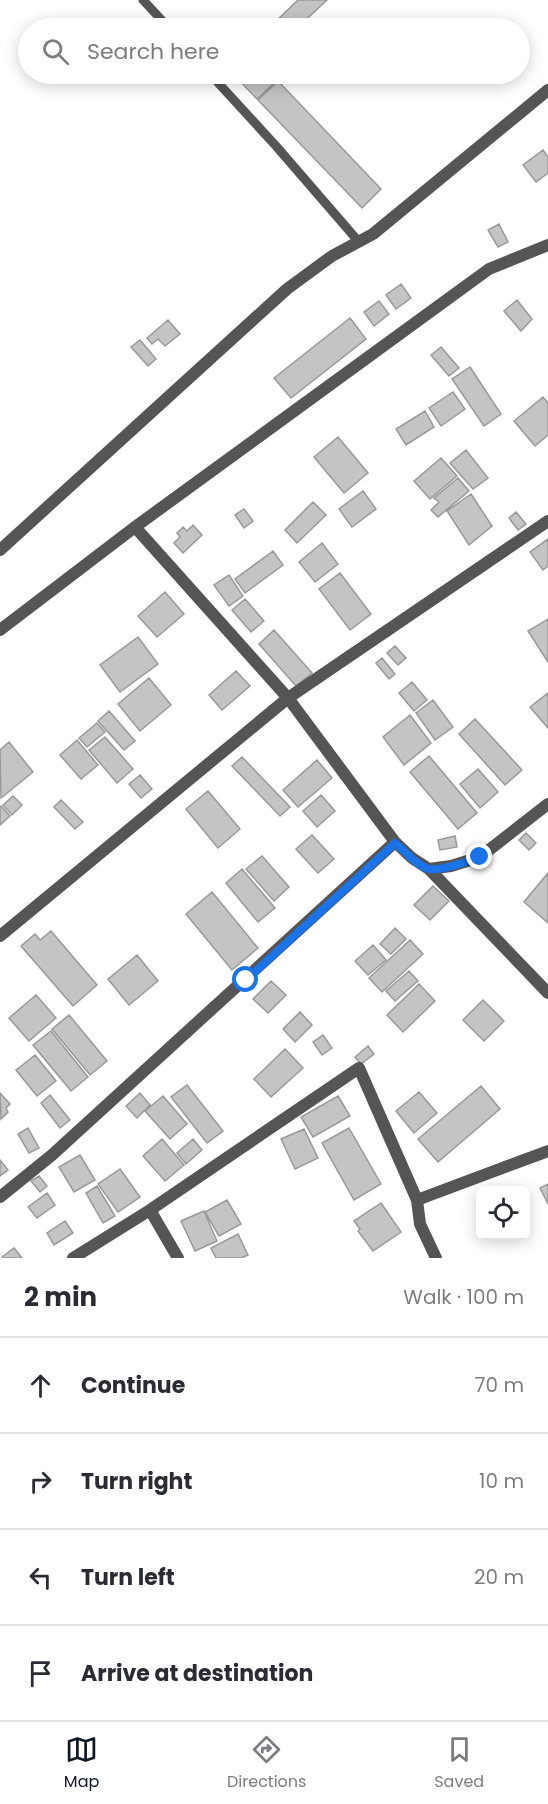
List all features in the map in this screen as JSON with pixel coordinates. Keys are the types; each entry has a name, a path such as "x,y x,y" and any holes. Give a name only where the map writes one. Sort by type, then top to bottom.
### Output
{"street":[{"path":"0,550 287,289 332,256 373,234 548,90"},
{"path":"0,630 135,527 489,268 548,245"},
{"path":"0,936 288,698 548,521"},
{"path":"135,527 288,698 395,843 429,869 548,993"},
{"path":"429,869 451,866 480,857 548,804"},
{"path":"0,1197 52,1155 395,843"},
{"path":"73,1258 150,1210 359,1068 417,1200 420,1224 435,1258"},
{"path":"417,1200 548,1151"},
{"path":"150,1210 178,1258"}],"lane":[{"path":"143,0 160,18"},
{"path":"219,84 359,242"}],"building":[{"path":"298,0 327,0 308,18 279,18"},
{"path":"243,84 273,84 257,99"},
{"path":"275,84 281,84 381,189 362,208 258,100"},
{"path":"543,150 548,157 548,173 536,182 523,165"},
{"path":"499,224 508,242 498,247 488,230"},
{"path":"401,284 411,298 396,309 386,295"},
{"path":"517,300 532,319 521,331 504,311"},
{"path":"379,301 389,314 374,326 364,312"},
{"path":"350,318 366,339 291,398 274,378"},
{"path":"168,320 180,334 165,346 158,339 152,344 147,338"},
{"path":"140,340 156,359 148,366 131,347"},
{"path":"441,347 459,368 449,376 431,355"},
{"path":"470,367 501,414 484,426 452,379"},
{"path":"453,392 465,409 441,426 429,408"},
{"path":"543,397 548,403 548,435 535,446 514,421"},
{"path":"425,411 434,427 406,445 396,429"},
{"path":"338,437 368,473 344,493 314,457"},
{"path":"466,450 488,478 473,489 450,463"},
{"path":"441,458 457,476 430,499 414,481"},
{"path":"458,478 469,491 438,517 431,510 439,502 434,498"},
{"path":"363,491 376,509 352,527 339,509"},
{"path":"471,494 492,526 469,545 447,511"},
{"path":"313,502 326,515 297,543 285,530"},
{"path":"244,509 253,521 244,528 235,515"},
{"path":"516,512 526,524 518,530 509,518"},
{"path":"193,525 202,535 183,553 174,543 180,537 177,533 183,527 187,531"},
{"path":"548,539 548,566 543,570 530,552"},
{"path":"322,543 338,564 315,582 299,562"},
{"path":"273,551 283,565 245,593 235,579"},
{"path":"340,573 371,614 350,630 319,589"},
{"path":"229,575 243,596 229,606 214,585"},
{"path":"165,592 184,614 157,637 138,616"},
{"path":"245,599 264,621 251,632 232,610"},
{"path":"548,619 548,662 528,631"},
{"path":"274,630 312,673 296,686 259,644"},
{"path":"138,637 158,664 120,692 100,665"},
{"path":"395,646 406,658 398,665 387,653"},
{"path":"382,658 395,674 389,679 376,663"},
{"path":"236,671 250,686 222,710 209,695"},
{"path":"149,678 171,705 140,731 118,704"},
{"path":"412,682 427,700 414,711 399,693"},
{"path":"548,693 548,728 530,707"},
{"path":"433,700 453,727 435,740 416,713"},
{"path":"109,711 135,741 124,750 98,721"},
{"path":"410,715 431,743 404,765 383,737"},
{"path":"475,719 522,770 505,785 459,734"},
{"path":"97,723 105,732 87,747 79,738"},
{"path":"105,737 133,769 117,783 89,750"},
{"path":"77,740 98,765 81,779 60,755"},
{"path":"9,742 33,772 1,798 0,750"},
{"path":"429,756 477,813 458,829 410,772"},
{"path":"242,757 290,807 280,816 232,766"},
{"path":"317,760 332,778 298,807 283,790"},
{"path":"478,769 498,792 480,808 460,784"},
{"path":"140,775 152,789 141,798 129,784"},
{"path":"208,791 240,829 218,848 186,809"},
{"path":"321,795 335,811 317,827 303,811"},
{"path":"13,796 22,805 12,815 3,805"},
{"path":"61,800 83,822 75,829 54,807"},
{"path":"0,807 10,816 0,825"},
{"path":"526,833 536,843 529,850 519,840"},
{"path":"312,835 334,859 318,873 296,849"},
{"path":"455,836 457,847 440,850 438,840"},
{"path":"262,856 289,887 274,901 246,869"},
{"path":"242,869 275,908 258,922 226,883"},
{"path":"548,873 548,923 524,902"},
{"path":"433,886 449,901 430,920 414,905"},
{"path":"212,892 258,948 232,970 186,914"},
{"path":"395,928 406,939 391,954 380,944"},
{"path":"51,931 97,985 73,1006 21,946 35,934 40,940"},
{"path":"410,940 423,954 382,992 369,978"},
{"path":"373,945 386,960 368,975 355,961"},
{"path":"137,955 158,981 129,1005 108,979"},
{"path":"409,971 418,981 395,1001 386,991"},
{"path":"271,981 286,995 268,1013 253,999"},
{"path":"419,984 435,1001 403,1032 387,1015"},
{"path":"36,995 56,1018 29,1041 9,1018"},
{"path":"483,1000 504,1021 484,1041 463,1020"},
{"path":"300,1012 312,1025 295,1042 283,1029"},
{"path":"69,1015 107,1061 90,1075 52,1029"},
{"path":"51,1031 88,1077 71,1091 33,1045"},
{"path":"323,1035 332,1048 322,1055 313,1042"},
{"path":"368,1046 374,1054 361,1064 355,1057"},
{"path":"285,1049 303,1068 271,1097 254,1079"},
{"path":"35,1055 56,1081 37,1096 16,1070"},
{"path":"187,1085 223,1131 207,1143 171,1097"},
{"path":"481,1086 500,1109 438,1162 418,1139"},
{"path":"419,1092 437,1113 414,1133 396,1111"},
{"path":"0,1093 10,1104 6,1108 8,1112 1,1119"},
{"path":"140,1093 150,1105 137,1118 126,1106"},
{"path":"50,1095 70,1120 60,1128 41,1103"},
{"path":"163,1096 187,1124 170,1139 145,1111"},
{"path":"338,1096 350,1116 313,1137 301,1117"},
{"path":"28,1128 39,1148 29,1153 18,1134"},
{"path":"349,1128 381,1184 354,1200 322,1143"},
{"path":"304,1129 318,1158 295,1169 281,1139"},
{"path":"162,1139 184,1165 165,1181 143,1156"},
{"path":"193,1139 202,1150 186,1164 177,1153"},
{"path":"80,1155 95,1180 74,1192 59,1167"},
{"path":"0,1160 8,1170 0,1176"},
{"path":"120,1169 140,1197 118,1212 98,1184"},
{"path":"39,1176 47,1186 40,1192 31,1181"},
{"path":"548,1184 548,1204 540,1188"},
{"path":"97,1186 115,1216 103,1223 86,1193"},
{"path":"47,1193 55,1205 37,1218 28,1207"},
{"path":"227,1200 241,1224 219,1236 205,1212"},
{"path":"381,1203 401,1232 373,1251 358,1231 360,1229 354,1221"},
{"path":"204,1211 217,1241 195,1251 181,1221"},
{"path":"65,1221 73,1233 54,1245 47,1233"},
{"path":"238,1234 248,1255 241,1258 216,1258 211,1248"},
{"path":"14,1248 22,1258 2,1257"}],"route":[{"path":"246,980 395,843 429,869 451,866 480,857"}]}
